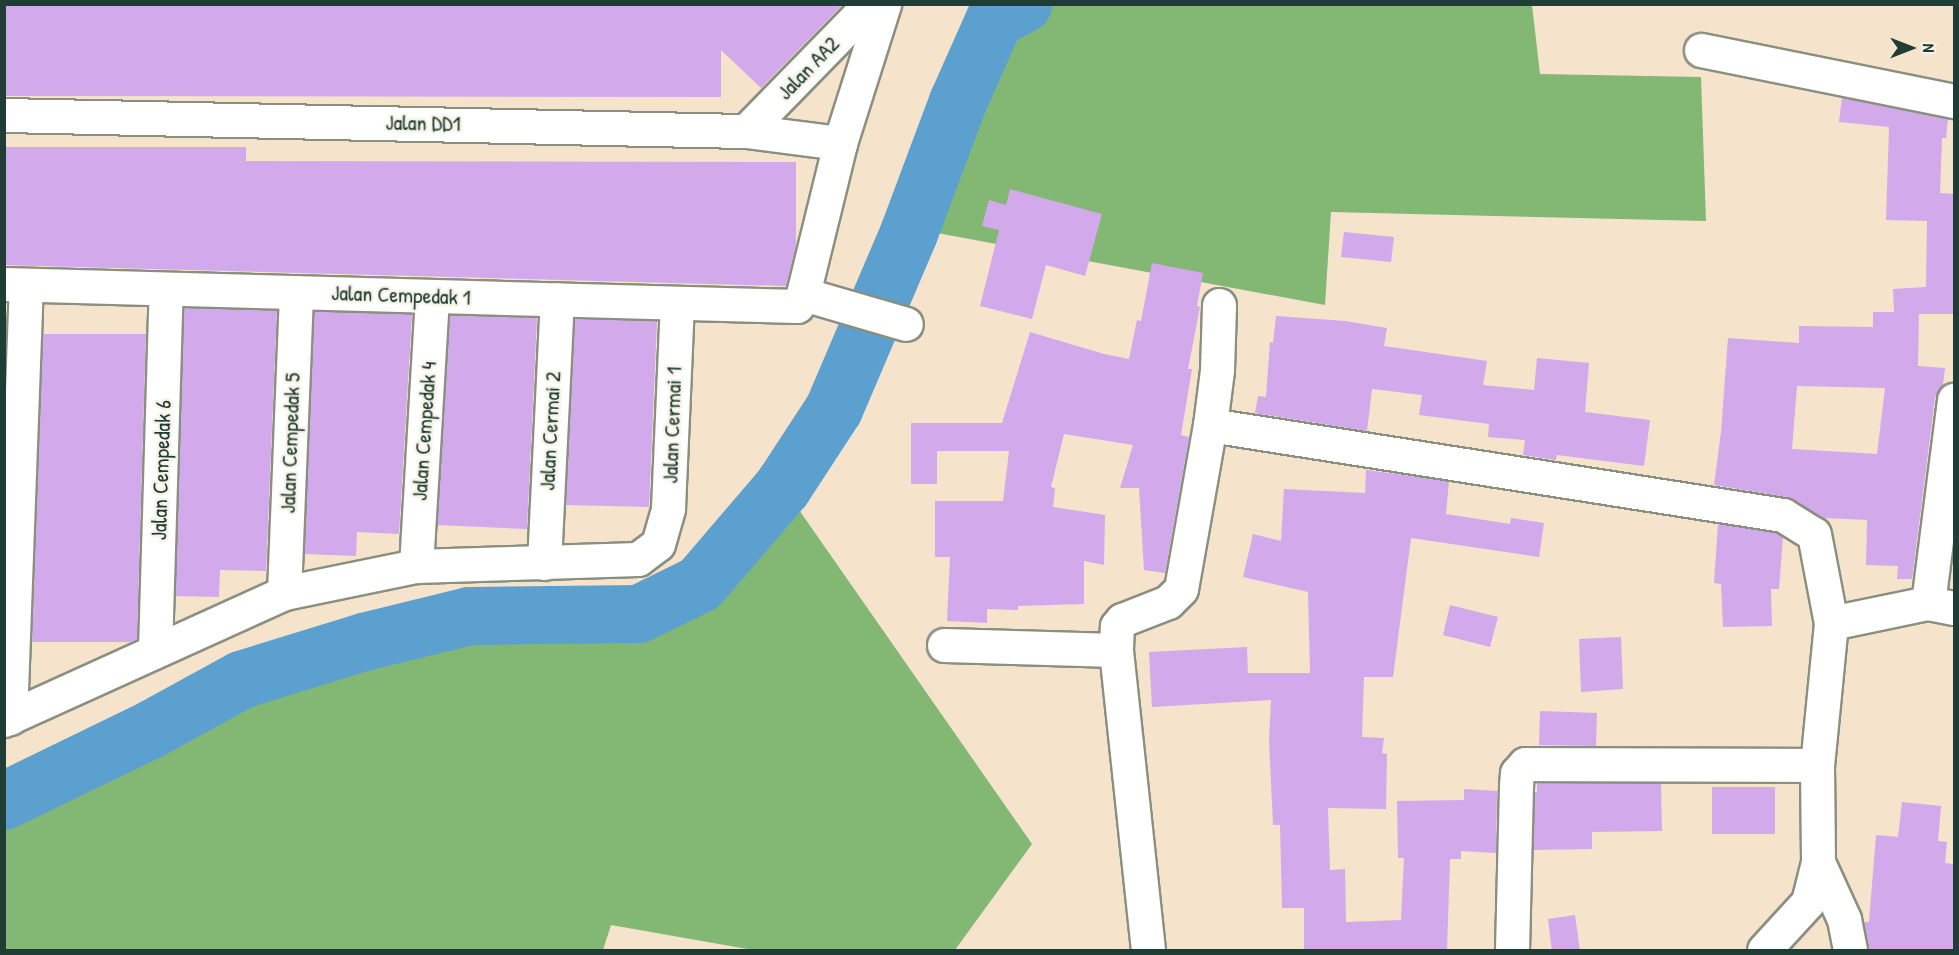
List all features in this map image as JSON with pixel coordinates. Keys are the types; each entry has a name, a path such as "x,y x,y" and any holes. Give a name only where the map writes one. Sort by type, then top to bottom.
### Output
{"street":[{"name":"Jalan AA2","path":"746,131 870,4"},
{"path":"808,300 840,143 884,4"},
{"path":"1701,50 1954,101"},
{"name":"Jalan DD1","path":"4,115 746,131 840,143"},
{"path":"15,285 7,719 284,593 416,566 544,563"},
{"name":"Jalan Cempedak 1","path":"15,285 677,304 808,300 897,321"},
{"name":"Jalan Cempedak 6","path":"155,650 166,289"},
{"name":"Jalan Cempedak 5","path":"284,593 296,292"},
{"name":"Jalan Cempedak 4","path":"416,566 432,296"},
{"name":"Jalan Cermai 2","path":"544,563 556,299"},
{"name":"Jalan Cermai 1","path":"544,563 638,559 658,544 668,508 677,304"},
{"path":"1148,951 1116,650 1117,626 1122,620 1168,602 1181,589 1210,425 1217,370 1219,305"},
{"path":"1831,623 1941,605 1954,400"},
{"path":"1210,425 1784,515 1814,534 1831,623 1817,765 1818,862 1808,902 1764,951"},
{"path":"944,645 1116,650"},
{"path":"1512,951 1516,786 1517,773 1525,764 1817,765"},
{"path":"1818,862 1844,919 1850,951"}],"green space":[{"path":"1023,5 1532,5 1540,74 1701,77 1706,221 1331,212 1325,305 910,228 995,19"},
{"path":"783,487 1032,844 955,950 753,950 611,925 603,950 5,950 5,801 241,680 329,653 470,616 639,614 700,584"}],"building":[{"path":"4,4 843,4 761,88 721,50 721,97 4,96"},
{"path":"1842,97 1948,119 1946,138 1942,138 1940,193 1954,194 1954,314 1919,314 1918,366 1945,368 1943,385 1935,398 1912,579 1897,579 1898,566 1866,565 1867,520 1824,518 1786,497 1714,485 1721,432 1728,338 1799,343 1799,326 1873,327 1873,312 1894,312 1893,289 1926,287 1927,221 1886,220 1889,127 1839,122","holes":["1797,386 1885,388 1877,454 1792,449"]},
{"path":"4,147 246,147 246,161 796,162 796,245 786,286 4,265"},
{"path":"1010,189 1102,214 1085,276 1046,265 1032,319 980,306 999,230 982,226 989,200 1006,205"},
{"path":"1344,232 1394,237 1391,262 1341,257"},
{"path":"1152,263 1203,273 1197,306 1200,307 1188,369 1192,369 1181,435 1189,437 1165,573 1144,570 1139,488 1120,488 1133,445 1064,434 1051,487 1055,488 1053,507 1105,515 1104,565 1084,561 1084,604 1018,606 1018,610 987,609 987,623 947,621 950,557 935,557 935,501 1003,501 1009,451 937,451 937,484 911,484 911,423 1002,423 1030,332 1129,359 1137,320 1141,321"},
{"path":"184,308 277,310 266,571 220,570 219,597 175,596"},
{"path":"314,311 412,314 399,534 357,532 356,556 304,554"},
{"path":"450,315 537,318 527,529 437,525"},
{"path":"1276,316 1345,321 1387,328 1384,346 1487,361 1483,385 1534,390 1537,358 1589,363 1585,412 1650,420 1644,466 1557,455 1556,460 1523,455 1525,440 1488,437 1489,424 1419,415 1422,395 1372,389 1367,431 1255,413 1258,396 1266,397 1270,342 1273,343"},
{"path":"575,319 657,321 649,507 566,505"},
{"path":"43,334 146,334 137,639 130,642 32,642"},
{"path":"1366,470 1449,481 1446,514 1510,524 1511,518 1544,523 1539,557 1411,538 1393,677 1364,677 1362,737 1384,738 1382,753 1387,754 1386,809 1328,808 1330,870 1345,869 1346,922 1401,920 1404,858 1398,858 1397,801 1464,800 1464,789 1497,791 1496,853 1461,851 1461,859 1450,859 1447,951 1304,951 1304,908 1282,908 1280,825 1273,825 1269,741 1271,700 1152,707 1149,652 1247,647 1248,673 1310,673 1308,592 1243,577 1253,534 1281,541 1284,489 1365,493"},
{"path":"1718,524 1776,533 1783,537 1779,589 1771,589 1772,626 1723,627 1721,584 1714,583"},
{"path":"1450,605 1498,617 1490,647 1443,635"},
{"path":"1621,637 1623,689 1581,692 1579,639"},
{"path":"1540,711 1597,713 1596,746 1539,745"},
{"path":"1537,783 1661,783 1662,831 1592,832 1592,849 1533,850"},
{"path":"1712,787 1775,787 1775,834 1712,834"},
{"path":"1902,802 1941,806 1938,841 1947,842 1945,863 1954,864 1954,951 1868,951 1864,922 1869,922 1876,835 1898,837"},
{"path":"1575,915 1580,951 1552,951 1548,919"}],"waterway":[{"path":"4,801 152,729 241,680 364,642 470,616 639,614 700,584 783,487 834,409 909,233 958,102 995,19 1023,4"}]}
